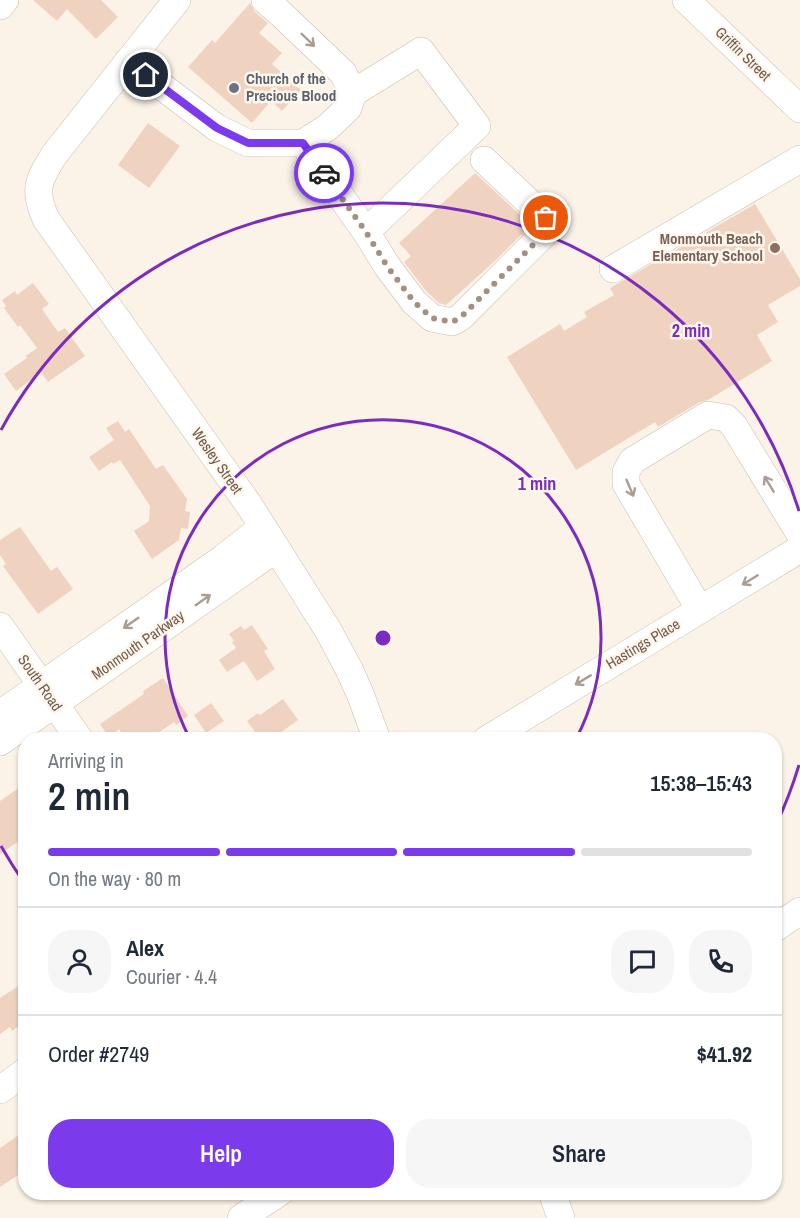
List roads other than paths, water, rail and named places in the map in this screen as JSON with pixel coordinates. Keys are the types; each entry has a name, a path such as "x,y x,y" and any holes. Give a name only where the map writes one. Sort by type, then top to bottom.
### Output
{"street":[{"path":"0,6 6,0"},
{"path":"265,0 343,73 353,93"},
{"name":"Griffin Street","path":"686,0 800,109"},
{"path":"164,5 128,62 217,128 248,143 303,143 328,127 348,108 353,93 421,51 477,126 366,232"},
{"name":"Wesley Street","path":"128,62 54,155 42,174 38,185 40,206 46,219 294,574 349,669 374,732"},
{"path":"303,143 414,302 432,318 452,322 461,317 544,234 547,228 546,218 484,160"},
{"path":"613,269 800,159"},
{"path":"700,610 626,484 626,472 632,461 708,415 726,418 734,426 800,534"},
{"name":"Monmouth Parkway","path":"0,742 48,694 222,559 269,538"},
{"name":"Hastings Place","path":"499,732 800,549"},
{"name":"South Road","path":"0,626 74,732"},
{"name":"Monmouth Parkway","path":"0,714 48,694"},
{"path":"782,923 800,911"},
{"path":"0,1090 18,1077"},
{"path":"242,1218 268,1200"},
{"path":"555,1200 561,1218"}],"place":[{"name":"Church of the Precious Blood","path":"234,88"},
{"name":"Monmouth Beach Elementary School","path":"775,248"}]}
